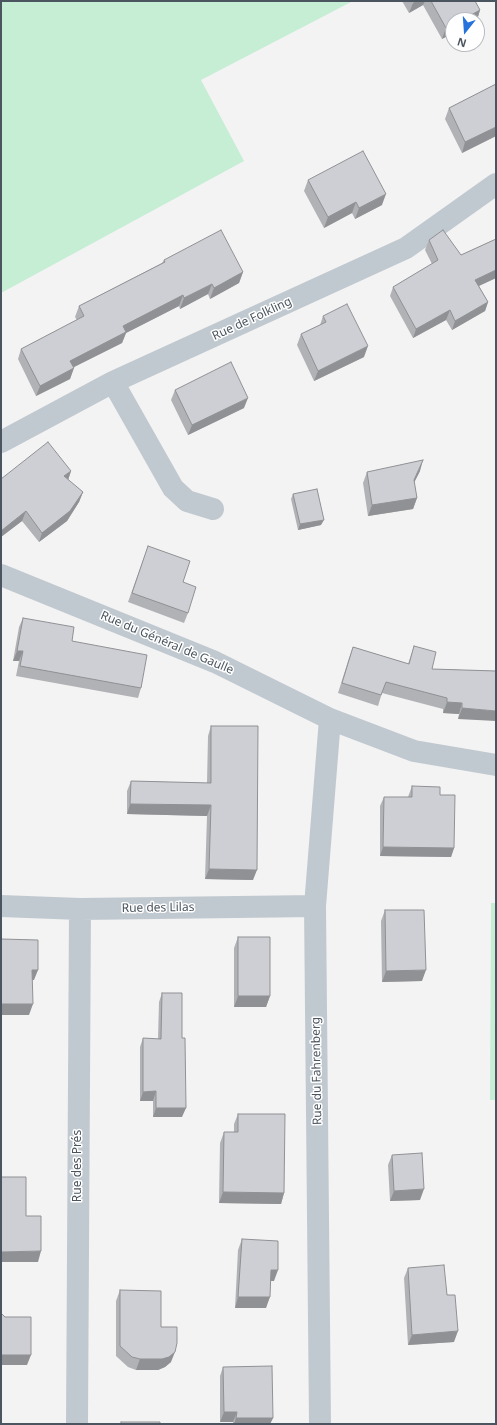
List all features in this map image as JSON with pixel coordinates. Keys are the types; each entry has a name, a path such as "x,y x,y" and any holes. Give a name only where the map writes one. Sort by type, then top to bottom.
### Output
{"street":[{"name":"Rue de Folkling","path":"1,442 113,382 406,248 496,184"},
{"path":"113,382 173,488 187,501 213,509"},
{"name":"Rue du Général de Gaulle","path":"1,575 215,662 330,719 414,751 496,764"},
{"name":"Rue du Fahrenberg","path":"320,1424 315,906 330,719"},
{"name":"Rue des Lilas","path":"1,906 80,909 315,906"},
{"name":"Rue des Prés","path":"77,1424 80,909"}],"green space":[{"path":"1,1 353,1 201,80 244,161 1,293"},
{"path":"491,903 496,903 496,1100 490,1100"}],"building":[{"path":"431,1 475,1 480,10 476,12 445,12 445,26"},
{"path":"496,84 496,127 465,142 449,108"},
{"path":"363,151 386,194 359,208 356,202 328,217 308,180"},
{"path":"221,230 243,272 214,288 212,284 184,298 183,295 123,326 126,332 70,361 74,368 40,386 21,349 84,316 79,306 165,262 164,260"},
{"path":"443,230 461,255 496,239 496,270 475,280 488,302 455,321 450,310 416,329 393,287 438,260 429,240"},
{"path":"347,304 368,346 318,371 301,334 326,322 323,316"},
{"path":"231,362 248,398 192,425 175,390"},
{"path":"48,442 71,471 64,476 83,492 70,511 42,533 26,511 1,531 1,479"},
{"path":"423,460 414,480 417,498 372,505 367,472"},
{"path":"317,489 324,520 300,524 293,494"},
{"path":"148,546 190,561 183,582 196,587 188,613 132,593"},
{"path":"23,618 74,627 72,641 147,655 141,688 20,666 23,651 17,651"},
{"path":"414,646 436,652 432,669 496,671 496,711 462,708 462,703 447,702 447,698 386,682 381,695 342,683 353,647 409,664"},
{"path":"211,726 258,726 257,870 209,869 211,805 130,804 131,781 211,783"},
{"path":"412,786 440,787 440,795 455,795 454,848 383,847 384,797 412,797"},
{"path":"385,910 424,910 426,970 386,971"},
{"path":"238,937 270,937 270,996 238,996"},
{"path":"1,939 38,940 38,970 32,970 33,1004 1,1004"},
{"path":"162,993 182,993 182,1038 185,1038 186,1108 156,1108 156,1091 143,1092 143,1038 161,1039"},
{"path":"238,1114 285,1114 284,1193 223,1192 224,1132 238,1132"},
{"path":"422,1153 424,1189 394,1191 392,1155"},
{"path":"1,1177 26,1177 26,1216 41,1216 41,1251 1,1252"},
{"path":"242,1239 278,1241 278,1270 271,1270 270,1297 238,1297"},
{"path":"444,1265 447,1295 455,1295 458,1331 412,1335 408,1268"},
{"path":"120,1290 161,1291 161,1327 177,1327 177,1343 175,1352 169,1357 162,1359 140,1359 132,1357 120,1346"},
{"path":"1,1313 5,1317 31,1317 31,1355 1,1355"},
{"path":"272,1366 273,1418 236,1418 237,1412 224,1412 223,1367"},
{"path":"121,1422 160,1422 160,1424 121,1424"}]}
